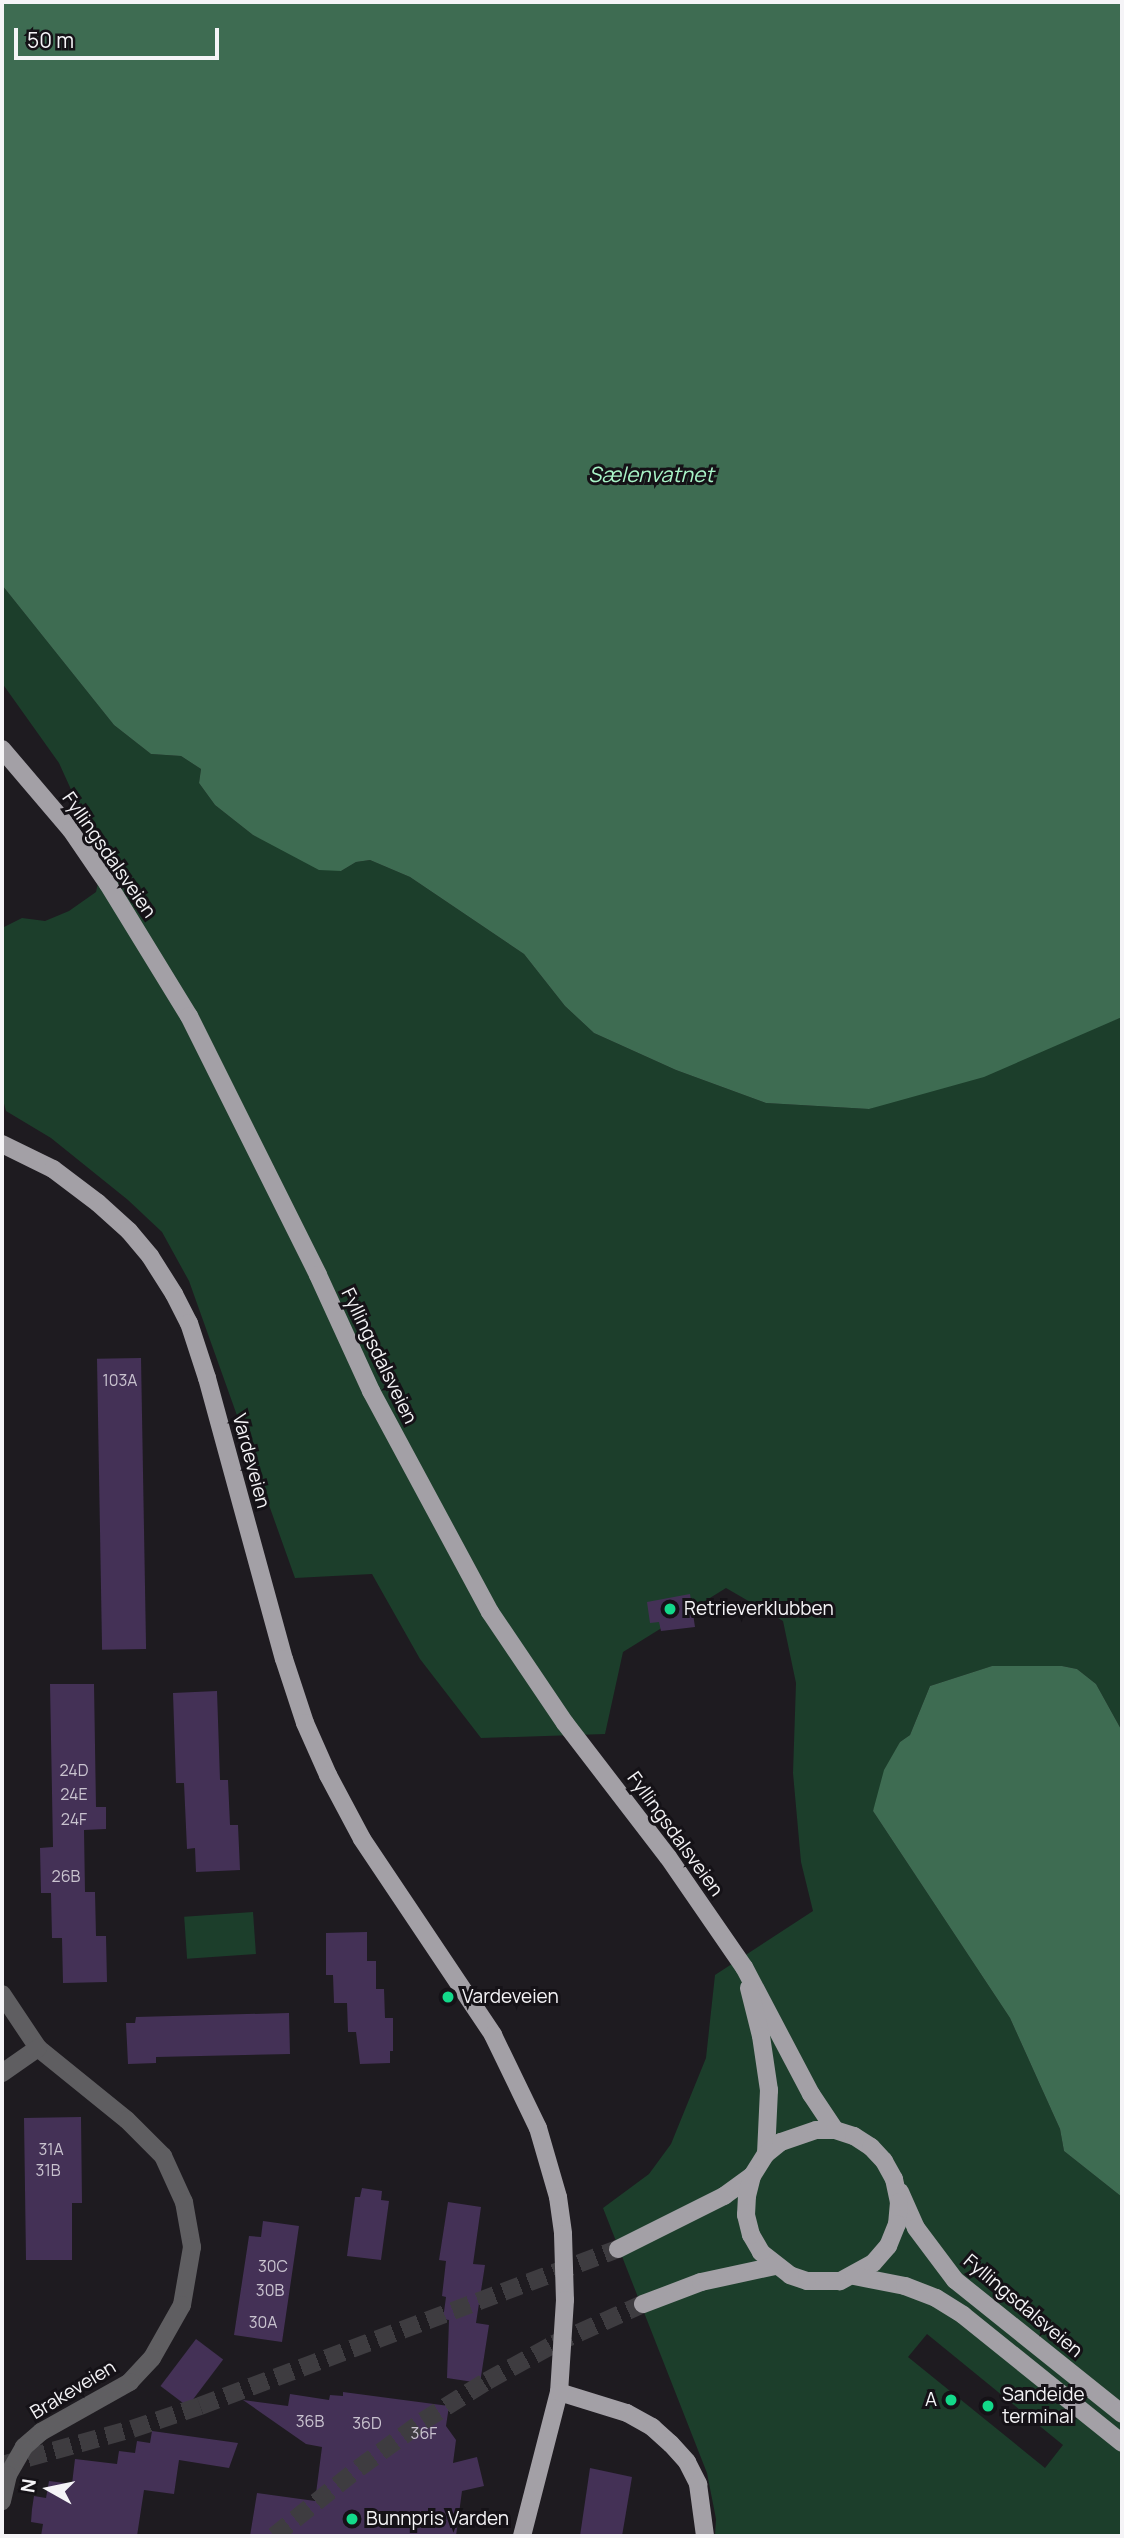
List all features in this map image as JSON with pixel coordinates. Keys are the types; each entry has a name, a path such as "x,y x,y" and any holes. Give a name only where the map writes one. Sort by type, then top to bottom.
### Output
{"main road":[{"name":"Fyllingsdalsveien","path":"2,749 71,830 189,1016 318,1275 371,1391 490,1612 565,1723 668,1857 744,1967 811,2094 835,2130"},
{"name":"Vardeveien","path":"2,1144 53,1169 129,1231 150,1256 189,1323 207,1378 271,1616 314,1744 362,1839 493,2035 538,2128 558,2197 563,2234 565,2300 558,2392 522,2536"},
{"name":"Fyllingsdalsveien","path":"744,1967 761,2036 769,2090 766,2154"},
{"path":"835,2130 854,2136 871,2147 884,2161 894,2179 899,2202 897,2224 888,2246 873,2263 854,2276 824,2283 807,2281 775,2266 751,2235 746,2215 747,2196 752,2176 766,2154 797,2134 835,2130"},
{"path":"618,2249 724,2196 752,2176"},
{"name":"Fyllingsdalsveien","path":"894,2179 916,2228 955,2280 1122,2414"},
{"path":"643,2304 701,2282 775,2266"},
{"path":"854,2276 905,2286 936,2298 963,2315 1122,2443"},
{"path":"558,2392 627,2413 652,2427 671,2444 687,2462 698,2484 705,2536"}],"street":[{"name":"Brakeveien","path":"2,1994 38,2048 127,2120 163,2156 184,2202 192,2247 182,2305 152,2358 130,2382 49,2427 24,2447 8,2475 2,2501"},
{"path":"2,2073 38,2048"}],"shaded area":[{"path":"2,585 114,725 151,754 181,756 201,769 199,783 215,805 253,835 341,871 356,862 370,860 410,877 524,954 565,1006 594,1033 676,1070 766,1103 869,1109 1122,1017 1122,1731 1096,1684 1077,1669 1062,1666 992,1666 930,1686 910,1735 900,1742 873,1811 1010,2018 1060,2129 1064,2151 1122,2197 1122,2536 715,2536 716,2519 707,2473 603,2208 649,2174 671,2144 706,2058 715,1975 813,1911 801,1862 793,1773 796,1683 783,1621 726,1588 623,1652 605,1734 481,1738 420,1659 372,1574 295,1578 189,1281 162,1232 128,1200 51,1138 6,1111 2,1096 2,928 22,918 45,921 69,911 96,892 103,860 59,763 2,683","holes":["927,2334 1063,2445 1045,2468 908,2357"]},
{"path":"253,1912 256,1954 187,1959 184,1917"}],"water":[{"name":"Sælenvatnet","path":"2,2 1122,2 1122,1017 984,1077 869,1109 766,1103 676,1070 594,1033 565,1006 524,954 410,877 370,860 356,862 341,871 319,870 253,835 215,805 199,783 201,769 181,756 151,754 114,725 2,585"},
{"path":"992,1666 1062,1666 1077,1669 1096,1684 1122,1731 1122,2197 1064,2151 1060,2129 1010,2018 873,1811 884,1770 900,1742 910,1735 930,1686"}],"building":[{"path":"141,1358 146,1649 102,1650 97,1359"},
{"name":"Retrieverklubben","path":"690,1594 695,1627 661,1631 659,1622 650,1623 647,1602"},
{"path":"50,1684 94,1684 96,1807 106,1807 106,1829 84,1830 85,1892 95,1892 96,1936 106,1936 107,1982 63,1983 62,1938 52,1938 51,1893 41,1893 40,1848 53,1847"},
{"path":"217,1691 220,1780 228,1780 230,1825 238,1825 240,1870 196,1872 195,1848 187,1849 184,1783 176,1783 173,1693"},
{"path":"367,1932 367,1961 376,1961 376,1989 384,1989 385,2018 393,2018 393,2051 390,2051 390,2063 360,2064 356,2032 348,2032 347,2003 334,2003 333,1975 326,1975 326,1933"},
{"path":"289,2013 290,2054 156,2057 156,2063 128,2064 126,2023 135,2023 136,2017"},
{"path":"81,2117 82,2203 72,2203 72,2260 26,2260 24,2118"},
{"path":"362,2188 382,2191 381,2200 389,2201 381,2260 347,2256 355,2197 360,2197"},
{"path":"448,2202 481,2207 473,2264 485,2265 476,2323 489,2325 480,2383 447,2378 449,2320 443,2319 446,2297 442,2296 446,2261 439,2260"},
{"path":"263,2221 299,2226 282,2342 234,2335 249,2236 261,2237"},
{"path":"196,2339 223,2359 188,2407 160,2386"},
{"path":"343,2392 449,2406 446,2426 456,2440 453,2463 477,2457 484,2486 462,2491 456,2536 250,2536 257,2493 315,2501 322,2447 306,2444 243,2400 288,2406 290,2394 329,2400 330,2395 343,2396"},
{"path":"152,2431 238,2443 229,2468 179,2460 174,2494 144,2490 137,2536 41,2536 43,2524 31,2522 32,2509 34,2496 46,2498 49,2481 72,2484 75,2459 117,2464 119,2451 135,2453 137,2441 150,2443"},
{"path":"590,2468 632,2477 622,2536 580,2536"}],"tunnel":[{"path":"2,2465 132,2429 200,2406 618,2249"},
{"path":"274,2536 423,2421 554,2344 643,2304"}],"place":[{"name":"Retrieverklubben","path":"670,1609"},
{"name":"Vardeveien","path":"448,1997"},
{"name":"A","path":"951,2400"},
{"name":"Sandeide terminal","path":"988,2406"},
{"name":"Bunnpris Varden","path":"352,2519"}]}
